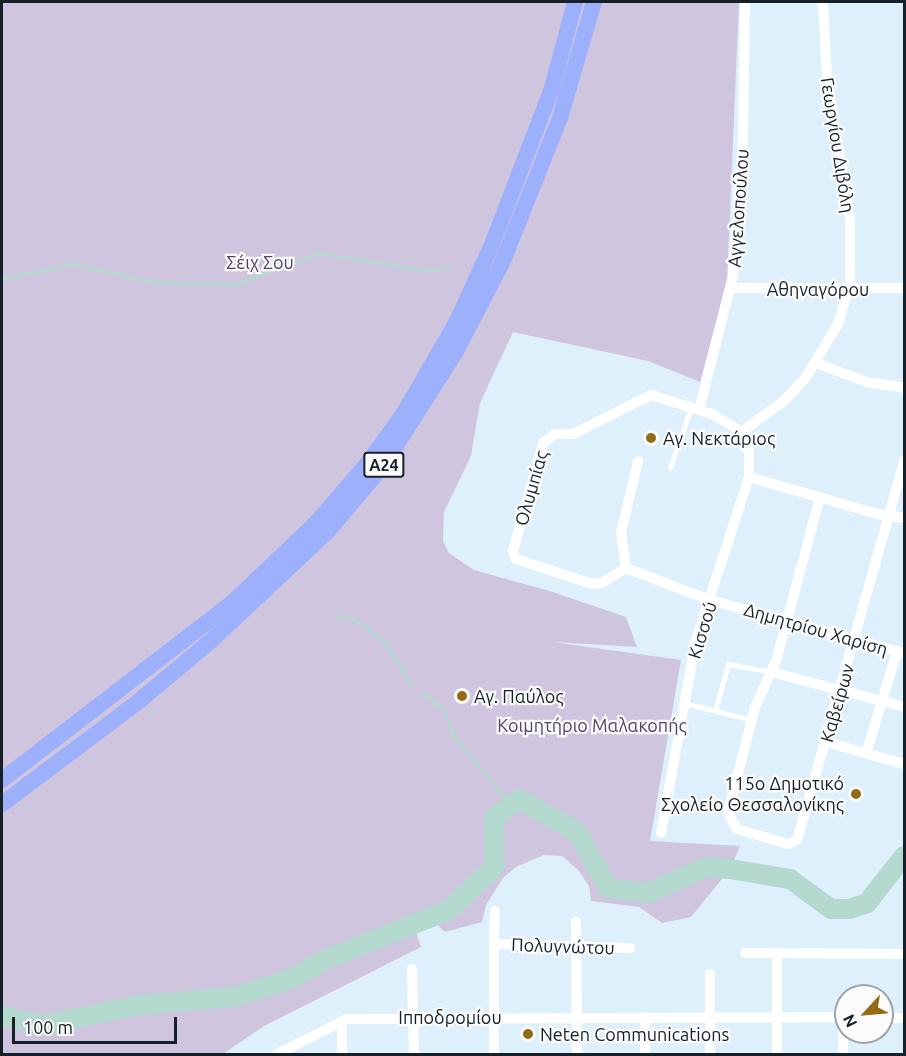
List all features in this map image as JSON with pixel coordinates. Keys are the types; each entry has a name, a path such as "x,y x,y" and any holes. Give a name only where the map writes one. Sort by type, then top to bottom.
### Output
{"highway":[{"name":"Α24","path":"2,780 232,603 316,523 378,449 456,323 491,247 552,88 575,2"},
{"name":"Α24","path":"2,804 139,701 229,624 328,531 383,466 455,353 503,261 560,118 594,2"}],"street":[{"name":"Αγγελοπούλου","path":"695,408 731,288 743,131 745,2"},
{"name":"Γεωργίου Διβόλη","path":"741,432 784,401 816,363 838,324 849,289 850,219 827,77 823,2"},
{"name":"Αθηναγόρου","path":"731,288 904,288"},
{"path":"816,363 860,380 904,388"},
{"name":"Ολυμπίας","path":"626,568 602,583 592,584 516,560 513,551 543,443 555,434 573,434 648,396 695,408 741,432"},
{"name":"Κισσού","path":"661,833 699,631 749,477 749,452 741,432"},
{"path":"626,568 621,532 638,461"},
{"name":"Καβείρων","path":"752,719 728,813 730,822 740,830 788,844 797,840 904,461"},
{"path":"749,477 890,517 904,518"},
{"path":"752,719 788,620 820,497"},
{"name":"Δημητρίου Χαρίση","path":"626,568 710,600 901,652"},
{"path":"867,754 901,652"},
{"path":"771,672 904,707"},
{"path":"826,742 904,764"},
{"name":"Πολυγνώτου","path":"495,911 494,944 630,948"},
{"path":"576,922 577,1054"},
{"path":"494,944 494,1054"},
{"path":"745,953 904,954"},
{"path":"777,953 777,1054"},
{"path":"412,969 414,1054"},
{"path":"710,974 710,1054"},
{"name":"Ιπποδρομίου","path":"342,1021 414,1017 834,1017"},
{"path":"645,1017 645,1054"},
{"path":"277,1054 322,1034 342,1021"},
{"path":"342,1021 342,1054"}],"lane":[{"path":"670,468 695,408"},
{"path":"715,711 728,664 771,672"},
{"path":"684,703 752,719"}],"green space":[{"name":"Σέιχ Σου","path":"2,2 739,2 727,281 700,382 648,361 513,332 480,403 471,456 444,512 443,541 449,553 474,570 553,592 626,617 637,647 553,642 681,660 650,841 740,846 730,869 691,917 662,923 639,907 591,901 589,886 579,871 562,856 544,855 516,867 503,878 486,905 482,922 445,932 436,923 412,920 421,947 264,1026 223,1054 2,1054"}],"waterway":[{"path":"2,279 72,264 153,282 235,284 319,253 431,271 450,266"},
{"path":"338,616 354,619 383,640 411,684"},
{"path":"421,691 444,710 454,737 513,806"},
{"path":"2,1016 43,1025 138,1005 234,997 293,978 322,961 449,910 494,867 494,818 519,799 577,832 608,888 647,893 707,867 730,869 790,879 831,909 849,909 867,903 904,856"}],"place":[{"name":"Αγ. Νεκτάριος","path":"651,438"},
{"name":"Αγ. Παύλος","path":"462,696"},
{"name":"115o Δημοτικό Σχολείο Θεσσαλονίκης","path":"856,794"},
{"name":"Neten Communications","path":"528,1034"}],"park label":[{"name":"Κοιμητήριο Μαλακοπής","path":"592,725"}]}
